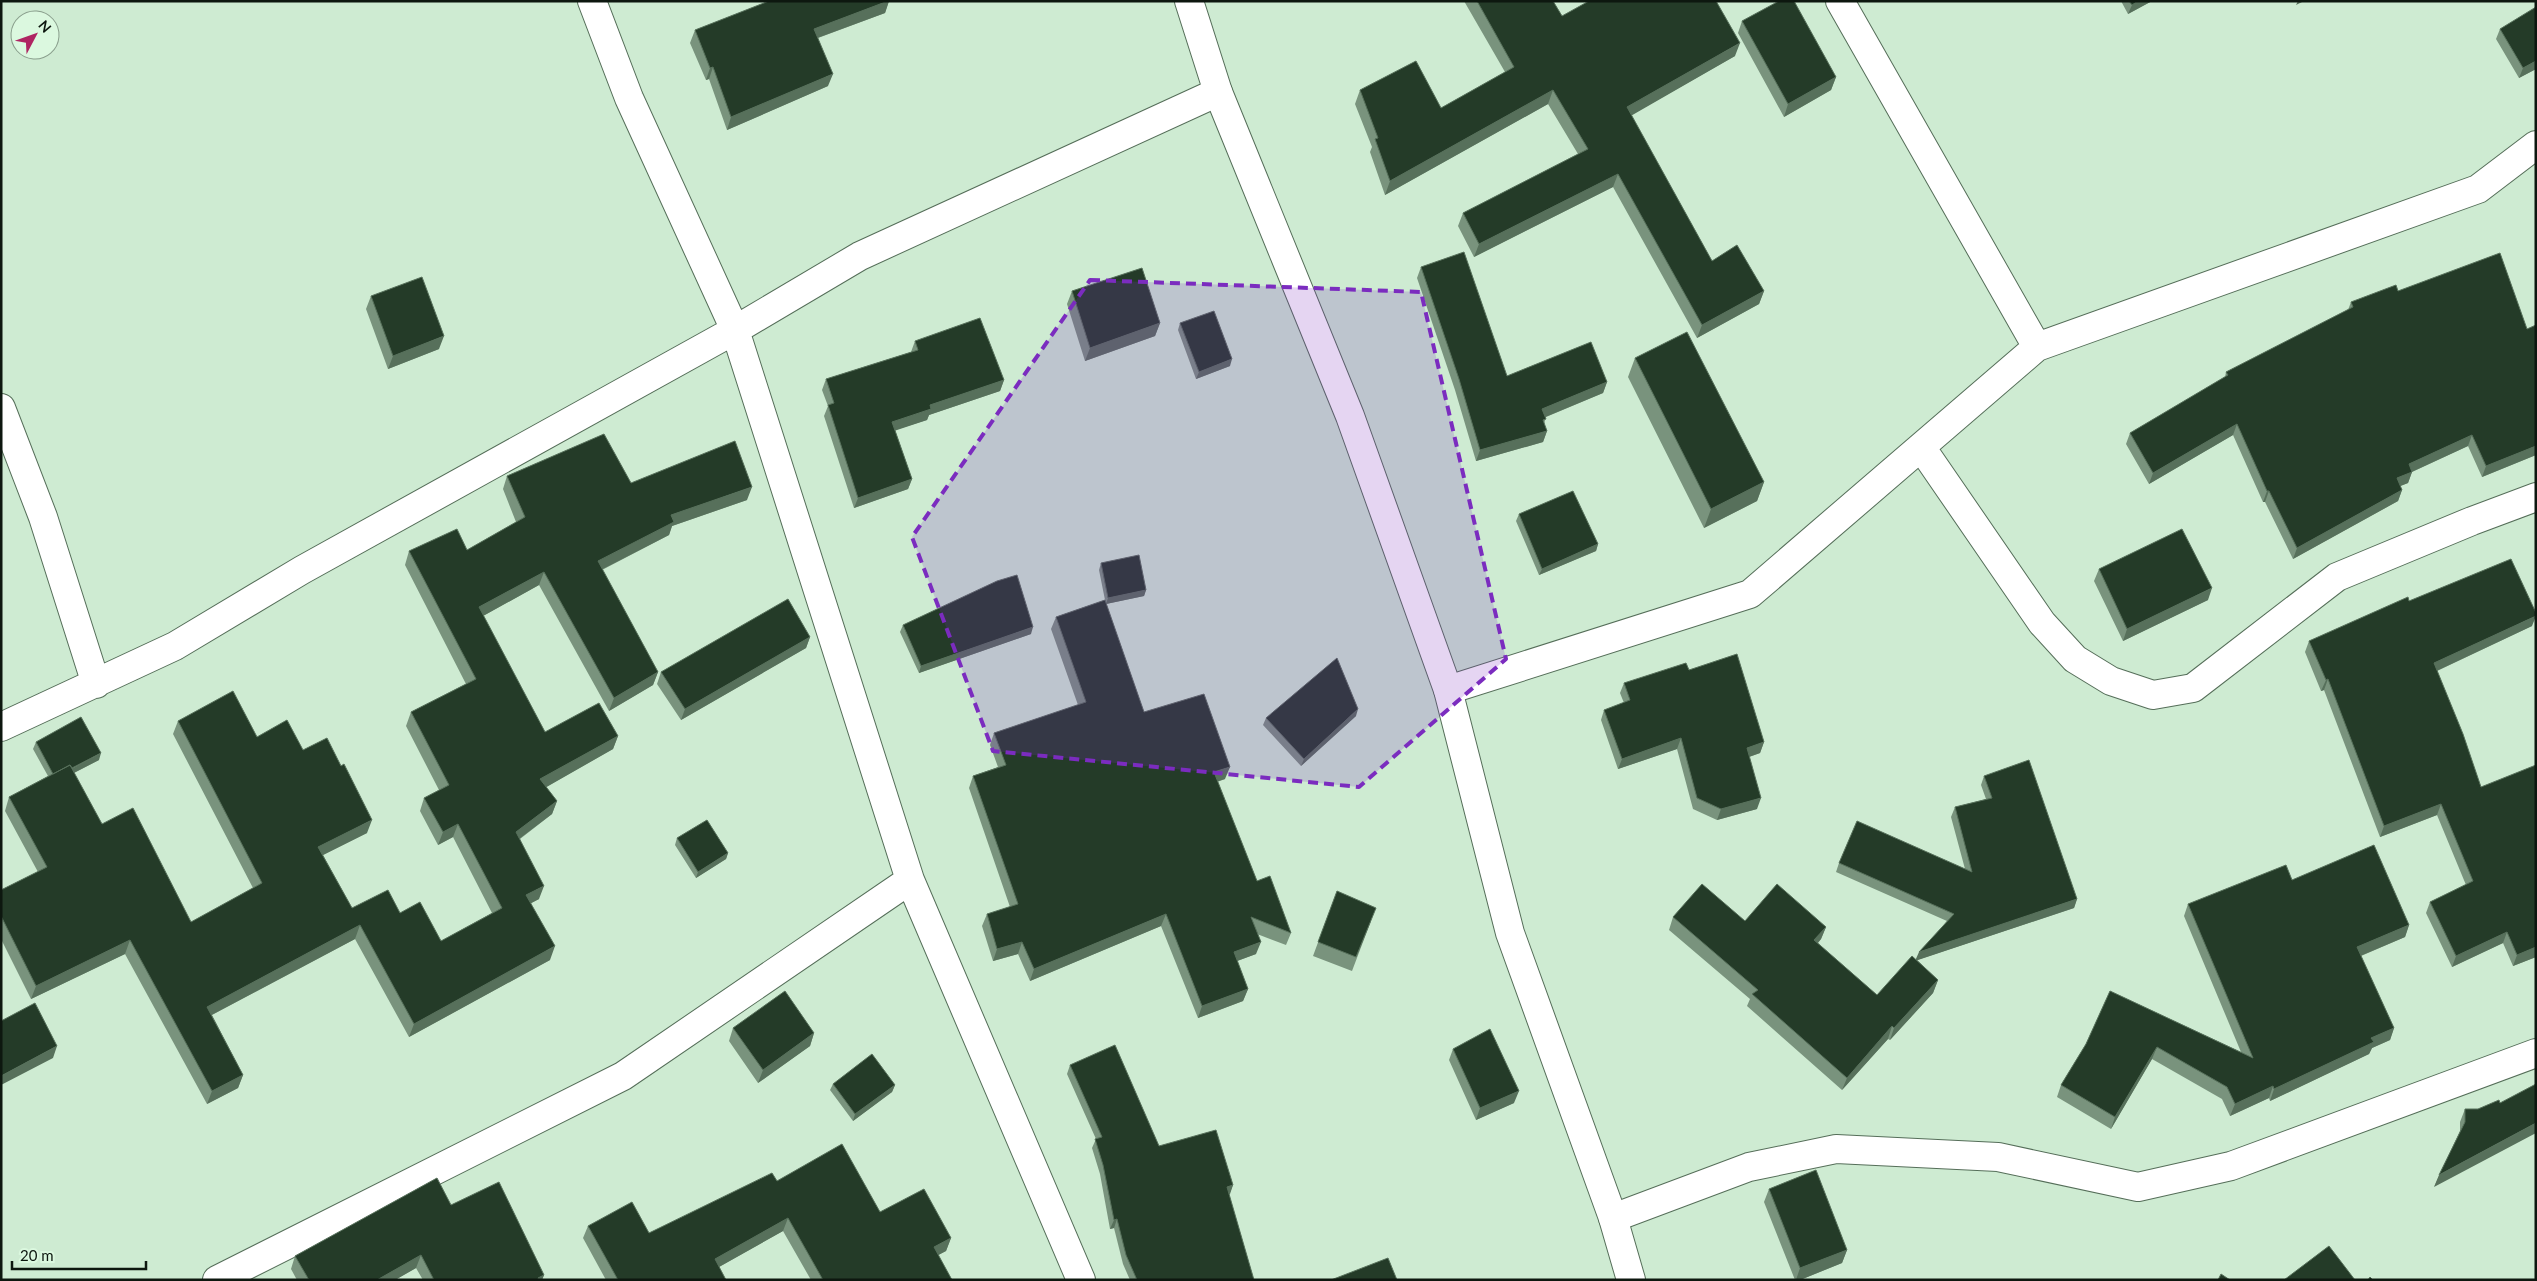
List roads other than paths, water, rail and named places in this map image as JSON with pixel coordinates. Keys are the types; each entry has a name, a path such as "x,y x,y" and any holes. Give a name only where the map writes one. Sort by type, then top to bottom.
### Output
{"street":[{"path":"592,1 629,98 735,330 910,880 1081,1280"},
{"path":"1189,1 1218,92 1350,416 1448,690 1510,932 1614,1218 1631,1280"},
{"path":"1840,1 2038,347"},
{"path":"1,727 175,646 311,565 735,330 860,256 1218,92"},
{"path":"1448,690 1750,594 2038,347 2478,189 2536,144"},
{"path":"1,408 43,517 96,684"},
{"path":"1921,447 2042,623 2075,659 2110,681 2153,695 2193,688 2337,577 2472,521 2536,497"},
{"path":"217,1280 623,1076 910,880"},
{"path":"1614,1218 1749,1167 1836,1149 1998,1157 2138,1187 2231,1166 2536,1053"}]}
